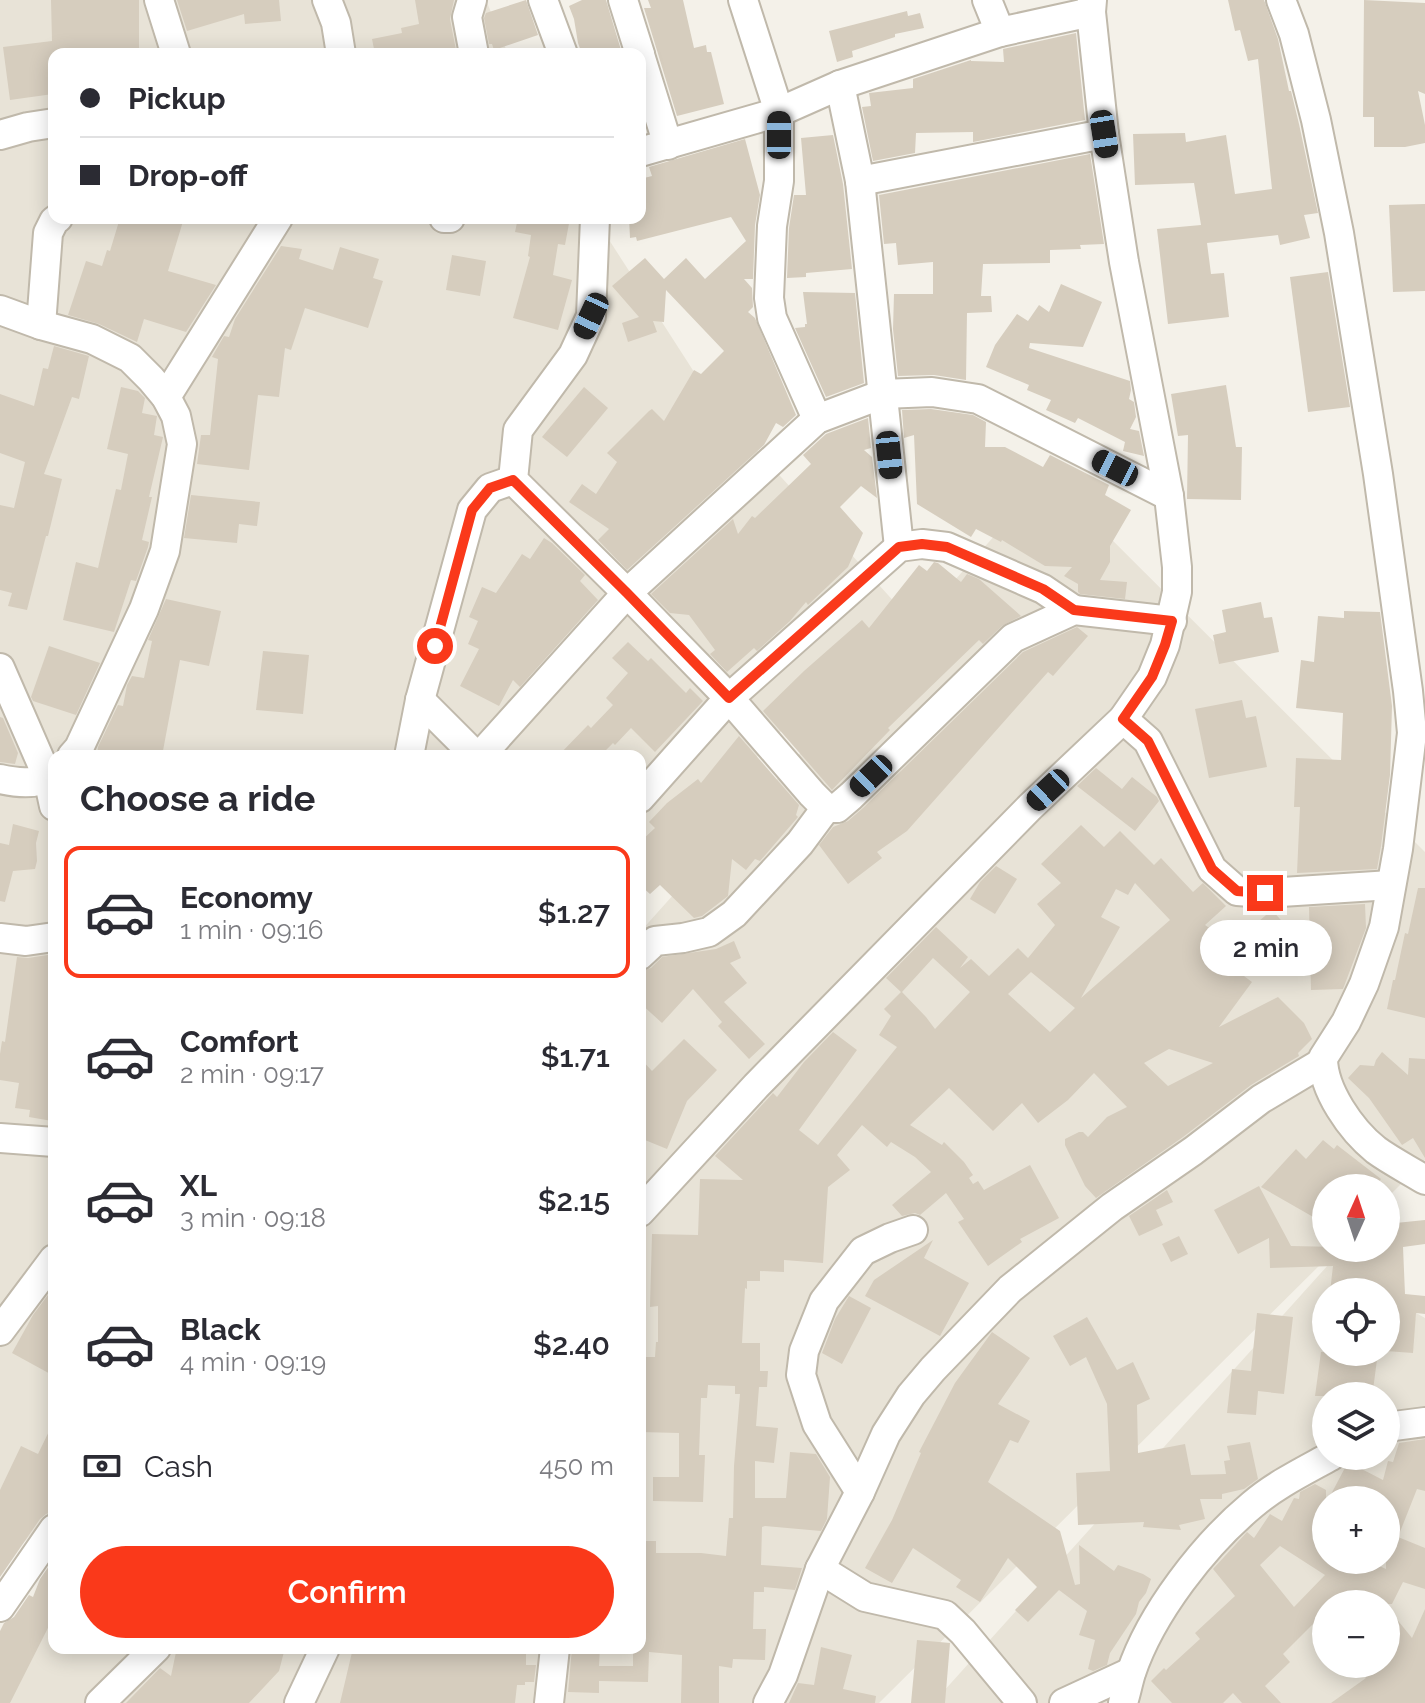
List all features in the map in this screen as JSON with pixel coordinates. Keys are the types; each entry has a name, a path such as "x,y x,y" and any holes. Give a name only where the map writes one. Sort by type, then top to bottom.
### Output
{"street":[{"path":"159,0 174,48"},
{"path":"327,0 336,23 340,48"},
{"path":"543,0 561,48"},
{"path":"623,0 638,48"},
{"path":"743,0 779,112 779,181 772,226 769,298 772,318 817,419"},
{"path":"987,0 1000,32"},
{"path":"1282,1 1294,34 1316,120 1339,233 1418,746 1384,927 1364,984 1323,1062 1333,1097 1359,1135 1376,1150 1425,1180"},
{"path":"467,6 473,48"},
{"path":"646,150 779,112 840,85 1000,32 1091,6 1104,134 1124,262 1169,496 1177,567 1177,592 1165,645 1152,677 1123,719 1030,807 767,1075 646,1206"},
{"path":"646,74 668,145"},
{"path":"840,85 860,181 899,547"},
{"path":"0,135 48,124"},
{"path":"860,181 1104,134"},
{"path":"41,325 48,233 52,224"},
{"path":"166,397 274,224"},
{"path":"513,480 518,430 573,355 591,316 595,224"},
{"path":"0,310 92,339 130,358 166,397 176,416 182,444 165,551 138,623 76,750"},
{"path":"483,750 627,593 817,419 883,394 932,392 978,399 1169,496"},
{"path":"513,480 729,698 826,808 837,808 851,796 1013,638 1074,610"},
{"path":"410,750 420,700 472,510 490,488 513,480"},
{"path":"646,791 729,698 899,547 922,544 947,547 1043,589 1074,610 1172,621"},
{"path":"0,668 48,770"},
{"path":"420,700 472,750"},
{"path":"1123,719 1148,741 1212,869 1237,891 1265,893 1391,885"},
{"path":"0,779 29,782 48,777"},
{"path":"646,940 683,938 709,932 734,914 800,843 826,808"},
{"path":"0,938 26,941 48,938"},
{"path":"768,1703 783,1675 820,1569 886,1434 911,1395 955,1344 1010,1289 1112,1207 1261,1099 1323,1062"},
{"path":"0,1138 48,1142"},
{"path":"860,1492 817,1424 801,1375 804,1351 824,1301 863,1251 913,1230"},
{"path":"0,1331 48,1267"},
{"path":"1400,1425 1425,1422"},
{"path":"1123,1703 1131,1672 1149,1631 1183,1578 1253,1504 1312,1466"},
{"path":"0,1607 48,1538"},
{"path":"820,1569 865,1597 945,1615 1022,1703"},
{"path":"100,1703 150,1654"},
{"path":"299,1703 322,1654"},
{"path":"549,1703 554,1654"},
{"path":"1064,1703 1131,1672"}],"shaded area":[{"path":"0,0 486,0 506,48 48,48 48,224 599,224 714,403 898,606 646,876 646,750 48,750 48,1516 0,1568"},
{"path":"1048,476 1425,852 1425,1160 1400,1185 1400,1174 1312,1174 1312,1262 1323,1262 879,1703 0,1703 48,1599 48,1654 646,1654 646,925"},
{"path":"1329,1264 1354,1278 1316,1278"},
{"path":"1312,1283 1312,1366 1400,1366 1400,1304 1425,1318 1425,1703 933,1703"}],"building":[{"path":"51,0 139,0 139,48 48,48 48,95 10,100 3,47 52,41"},
{"path":"177,0 279,0 281,21 245,24 244,14 187,31"},
{"path":"415,0 454,0 450,19 456,48 374,48 372,39 402,33 401,28 419,24"},
{"path":"526,0 538,35 493,48 489,44 484,18 486,13"},
{"path":"582,0 606,0 620,48 580,48 569,6"},
{"path":"648,0 683,0 694,48 706,45 707,52 711,52 724,104 677,116 644,8 651,8"},
{"path":"1228,0 1264,0 1278,39 1318,213 1304,215 1310,238 1280,245 1278,235 1207,243 1211,274 1224,273 1229,317 1168,324 1157,229 1201,225 1194,183 1135,185 1133,134 1185,133 1186,142 1226,135 1235,194 1272,189 1258,59 1248,61 1240,30 1235,31"},
{"path":"1364,0 1425,3 1425,94 1418,91 1425,125 1425,143 1405,147 1374,147 1374,117 1363,117"},
{"path":"907,11 908,16 920,13 924,28 895,34 895,37 852,51 853,57 837,62 829,31"},
{"path":"1076,33 1085,120 973,142 973,132 916,133 915,153 873,161 862,107 871,106 869,93 913,88 913,79 971,60 1004,62 1003,49"},
{"path":"833,135 843,184 852,269 787,278 794,195 806,195 801,138"},
{"path":"745,139 760,195 755,225 753,279 744,279 752,288 753,307 748,312 755,318 796,415 783,427 776,423 764,445 627,570 598,540 609,529 569,502 582,484 596,494 617,462 607,453 652,409 664,421 694,370 701,374 724,351 666,290 664,322 653,321 657,332 628,342 622,323 639,317 612,286 645,258 664,279 686,258 705,279 746,241 731,217 637,241 636,237 630,238 629,224 646,224 646,178 652,176 649,167"},
{"path":"1090,154 1104,244 1080,245 1081,249 1050,250 1050,263 983,264 981,296 991,296 992,312 967,313 966,380 934,375 898,376 893,329 894,294 933,294 933,262 898,265 896,243 884,244 879,195"},
{"path":"1425,204 1425,291 1393,292 1389,205"},
{"path":"118,224 182,224 168,271 216,285 186,332 144,319 137,342 99,324 68,315 86,261 102,266 107,250 110,251"},
{"path":"517,224 569,224 565,245 558,244 553,275 572,280 558,330 513,318 530,257 531,235 515,232"},
{"path":"281,246 302,249 299,259 333,270 340,247 379,259 373,278 383,281 368,328 305,308 291,350 285,348 279,397 258,395 249,470 197,464 201,435 210,435 218,359 212,357 224,336 229,337 235,319"},
{"path":"452,255 486,261 480,296 446,290"},
{"path":"1328,272 1350,407 1308,412 1290,277"},
{"path":"1061,284 1102,302 1083,347 1030,343 1029,348 1130,381 1129,399 1134,402 1136,417 1130,429 1139,431 1144,456 1123,451 1125,442 1078,418 1075,423 1046,410 1051,400 1027,390 1029,385 986,367 995,345 1017,314 1028,321 1039,305 1049,312"},
{"path":"803,292 855,293 864,383 826,397 795,328 807,324"},
{"path":"54,346 89,356 79,399 72,397 44,474 62,479 27,610 8,606 12,593 0,590 0,505 14,508 25,462 0,453 0,394 34,406 43,368 48,369"},
{"path":"1226,385 1236,447 1242,447 1241,500 1187,499 1188,435 1178,436 1171,394"},
{"path":"121,387 138,391 145,398 142,413 157,416 154,435 163,437 142,540 149,542 148,547 136,581 131,580 114,632 63,620 76,562 98,568 116,489 121,490 128,454 107,449"},
{"path":"584,387 608,408 567,457 542,437"},
{"path":"931,409 973,415 986,422 985,447 1005,447 1043,467 1050,455 1109,485 1105,495 1131,510 1110,546 1110,562 1100,580 1127,582 1125,599 1080,594 1078,584 1064,576 1072,567 1045,566 1002,540 976,529 971,537 917,504 914,435 904,438 902,410"},
{"path":"868,418 871,448 864,450 872,457 877,498 861,486 840,507 863,533 848,567 808,605 806,602 757,651 754,648 727,672 710,654 715,650 689,615 670,613 651,594 733,519 738,534 752,516 755,518 811,464 803,455 826,434"},
{"path":"191,495 260,502 257,526 239,524 237,543 184,538"},
{"path":"544,538 585,575 580,581 598,600 520,687 513,680 499,706 460,686 479,649 468,644 478,621 469,617 482,587 496,593 522,554 530,559"},
{"path":"934,562 961,582 967,574 979,579 1021,616 1002,626 983,644 979,640 888,728 890,730 832,790 763,711 862,620 869,628 919,565 927,571"},
{"path":"166,599 221,611 209,666 180,660 163,750 98,750 118,705 123,706 132,676 144,678 152,641 148,640"},
{"path":"1261,602 1264,618 1272,617 1279,652 1219,664 1213,635 1226,632 1222,610"},
{"path":"1344,611 1380,612 1392,706 1390,775 1377,869 1297,873 1300,807 1294,807 1296,758 1341,760 1343,713 1296,708 1301,660 1314,662 1318,616 1344,618"},
{"path":"1077,627 1088,636 1053,676 1048,672 907,831 877,852 882,858 848,884 819,845 833,827 848,821 863,808 1023,652"},
{"path":"628,642 648,661 651,658 686,693 690,688 703,701 655,752 631,728 606,750 564,750 613,705 606,698 628,673 612,658"},
{"path":"49,646 100,663 76,715 33,701 31,697"},
{"path":"263,651 309,655 303,714 256,710"},
{"path":"1242,700 1246,718 1256,716 1267,767 1209,778 1195,709"},
{"path":"0,717 18,753 15,764 0,762"},
{"path":"739,736 799,805 798,817 760,861 755,859 746,870 732,859 728,896 702,916 694,918 660,885 650,894 646,890 646,836 655,828 649,822 667,803 698,779 701,783"},
{"path":"1096,768 1122,789 1132,777 1157,797 1159,801 1135,831 1077,786"},
{"path":"13,824 39,831 37,861 35,869 13,871 5,902 0,901 0,843 9,845"},
{"path":"1081,825 1104,847 1120,831 1154,865 1161,858 1193,892 1203,883 1226,906 1205,925 1232,944 1272,910 1287,927 1236,970 1252,982 1219,1027 1278,997 1304,1023 1312,1039 1298,1053 1299,1056 1251,1085 1096,1198 1085,1186 1065,1139 1079,1132 1088,1137 1107,1117 1127,1107 1094,1073 1068,1100 1038,1123 1022,1103 993,1131 949,1088 910,1125 942,1145 944,1142 973,1175 969,1178 973,1184 978,1181 984,1190 1030,1165 1059,1218 1020,1239 1022,1242 988,1266 958,1222 964,1219 946,1193 920,1215 902,1216 892,1205 931,1172 891,1142 887,1147 862,1125 837,1155 850,1170 828,1187 823,1263 784,1260 784,1272 760,1271 760,1281 747,1281 745,1288 742,1343 760,1343 760,1371 768,1371 767,1387 759,1387 756,1426 778,1428 774,1463 755,1461 755,1498 786,1498 790,1452 816,1454 830,1477 827,1519 821,1531 762,1527 761,1565 802,1568 795,1590 764,1587 764,1592 754,1592 753,1629 766,1629 765,1660 733,1659 732,1668 719,1666 719,1703 681,1703 682,1655 649,1652 648,1682 599,1681 599,1693 568,1692 571,1654 600,1654 599,1666 633,1666 633,1654 646,1654 646,1541 656,1541 656,1553 726,1556 729,1518 733,1518 740,1394 735,1394 735,1386 708,1385 707,1398 701,1398 699,1455 705,1455 703,1502 653,1501 653,1477 679,1477 679,1433 646,1432 646,1357 655,1357 658,1342 658,1306 650,1307 652,1234 698,1235 700,1179 743,1180 715,1156 773,1093 777,1097 833,1032 857,1050 799,1130 818,1145 897,1047 879,1035 891,1016 884,1009 901,992 886,978 936,927 968,957 960,968 971,959 989,976 1018,948 1028,958 1055,925 1037,904 1061,883 1041,864","holes":["1135,883 1170,920 1081,998 1120,927 1101,917 1116,889 1128,895","933,958 970,992 935,1029 902,992","1031,972 1075,1008 1050,1032 1008,994","1169,1049 1213,1063 1168,1086 1144,1063"]},
{"path":"996,866 1017,879 995,914 970,899 980,882"},
{"path":"1418,888 1425,888 1425,1018 1387,1009"},
{"path":"1365,904 1366,928 1343,989 1311,990 1309,907"},
{"path":"734,941 741,958 730,963 747,983 724,1002 765,1044 749,1059 718,1026 722,1022 693,989 662,1023 646,1008 646,970 662,957 716,949"},
{"path":"48,955 48,1120 29,1117 30,1110 15,1108 19,1083 0,1080 0,1054 2,1041 5,1042 17,957"},
{"path":"684,1039 717,1070 687,1101 667,1149 646,1140 646,1064 652,1071"},
{"path":"1382,1052 1408,1075 1409,1058 1425,1059 1425,1158 1413,1138 1402,1145 1369,1098 1348,1078 1360,1065 1374,1066"},
{"path":"1323,1140 1334,1149 1337,1145 1375,1174 1312,1174 1312,1216 1261,1187 1296,1149 1306,1159"},
{"path":"1259,1186 1291,1246 1312,1246 1312,1262 1400,1262 1400,1223 1425,1220 1425,1244 1403,1247 1405,1294 1425,1296 1425,1314 1416,1313 1413,1353 1400,1352 1400,1278 1332,1278 1333,1266 1270,1268 1269,1238 1238,1254 1214,1210"},
{"path":"1167,1190 1173,1202 1156,1210 1163,1225 1139,1236 1129,1216"},
{"path":"1179,1236 1188,1254 1171,1262 1162,1244"},
{"path":"933,1240 924,1258 969,1283 940,1336 865,1296 874,1280"},
{"path":"48,1295 48,1373 12,1353"},
{"path":"849,1296 871,1308 842,1364 822,1353 835,1319"},
{"path":"1257,1313 1293,1317 1284,1394 1258,1391 1256,1415 1227,1413 1232,1369 1251,1371"},
{"path":"1087,1317 1117,1370 1133,1362 1150,1399 1137,1405 1138,1453 1185,1444 1191,1475 1226,1474 1224,1461 1230,1460 1227,1446 1250,1442 1258,1479 1244,1489 1222,1494 1222,1499 1200,1499 1205,1519 1179,1525 1181,1530 1143,1527 1144,1522 1078,1525 1076,1473 1110,1471 1107,1404 1086,1357 1070,1366 1053,1336"},
{"path":"992,1332 1030,1358 998,1404 1030,1421 1018,1443 1010,1440 988,1482 1060,1531 1075,1585 1080,1584 1079,1545 1114,1571 1118,1565 1151,1579 1136,1614 1110,1653 1107,1665 1093,1671 1088,1669 1095,1640 1079,1635 1087,1611 1059,1590 1028,1622 1015,1610 1037,1587 1008,1558 980,1602 956,1587 961,1580 913,1548 892,1583 865,1568 892,1520 919,1452 955,1383"},
{"path":"1319,1366 1376,1366 1374,1382 1317,1382"},
{"path":"48,1433 48,1514 40,1519 0,1577 0,1490 21,1446 38,1454"},
{"path":"1425,1439 1425,1491 1417,1489 1400,1532 1400,1486 1335,1486 1344,1470 1364,1470 1383,1480 1386,1470 1400,1470 1400,1443"},
{"path":"1315,1484 1319,1486 1312,1486 1312,1567 1280,1546 1260,1565 1294,1607 1323,1574 1400,1574 1400,1538 1425,1548 1425,1589 1403,1582 1399,1590 1312,1590 1312,1625 1283,1654 1290,1662 1265,1686 1281,1703 1242,1703 1233,1693 1223,1703 1172,1703 1151,1681 1200,1639 1195,1633 1235,1596 1213,1569 1247,1532 1254,1538 1270,1514 1282,1521 1294,1498 1299,1499 1300,1492"},
{"path":"48,1568 48,1628 10,1703 0,1703 0,1631 29,1595 33,1597"},
{"path":"1425,1609 1425,1703 1331,1703 1366,1678 1400,1678 1400,1623 1412,1638"},
{"path":"917,1640 950,1643 945,1703 911,1703"},
{"path":"821,1647 852,1655 843,1689 876,1696 875,1703 789,1703 798,1683 814,1685"},
{"path":"176,1654 283,1654 279,1671 249,1703 126,1703 160,1668 171,1676"},
{"path":"352,1654 526,1654 526,1665 536,1665 534,1682 517,1685 515,1703 340,1703"}],"route":[{"path":"435,646 472,510 490,488 513,480 729,698 899,547 922,544 947,547 1043,589 1074,610 1172,621 1152,677 1123,719 1148,741 1212,869 1237,891 1265,893"}]}
